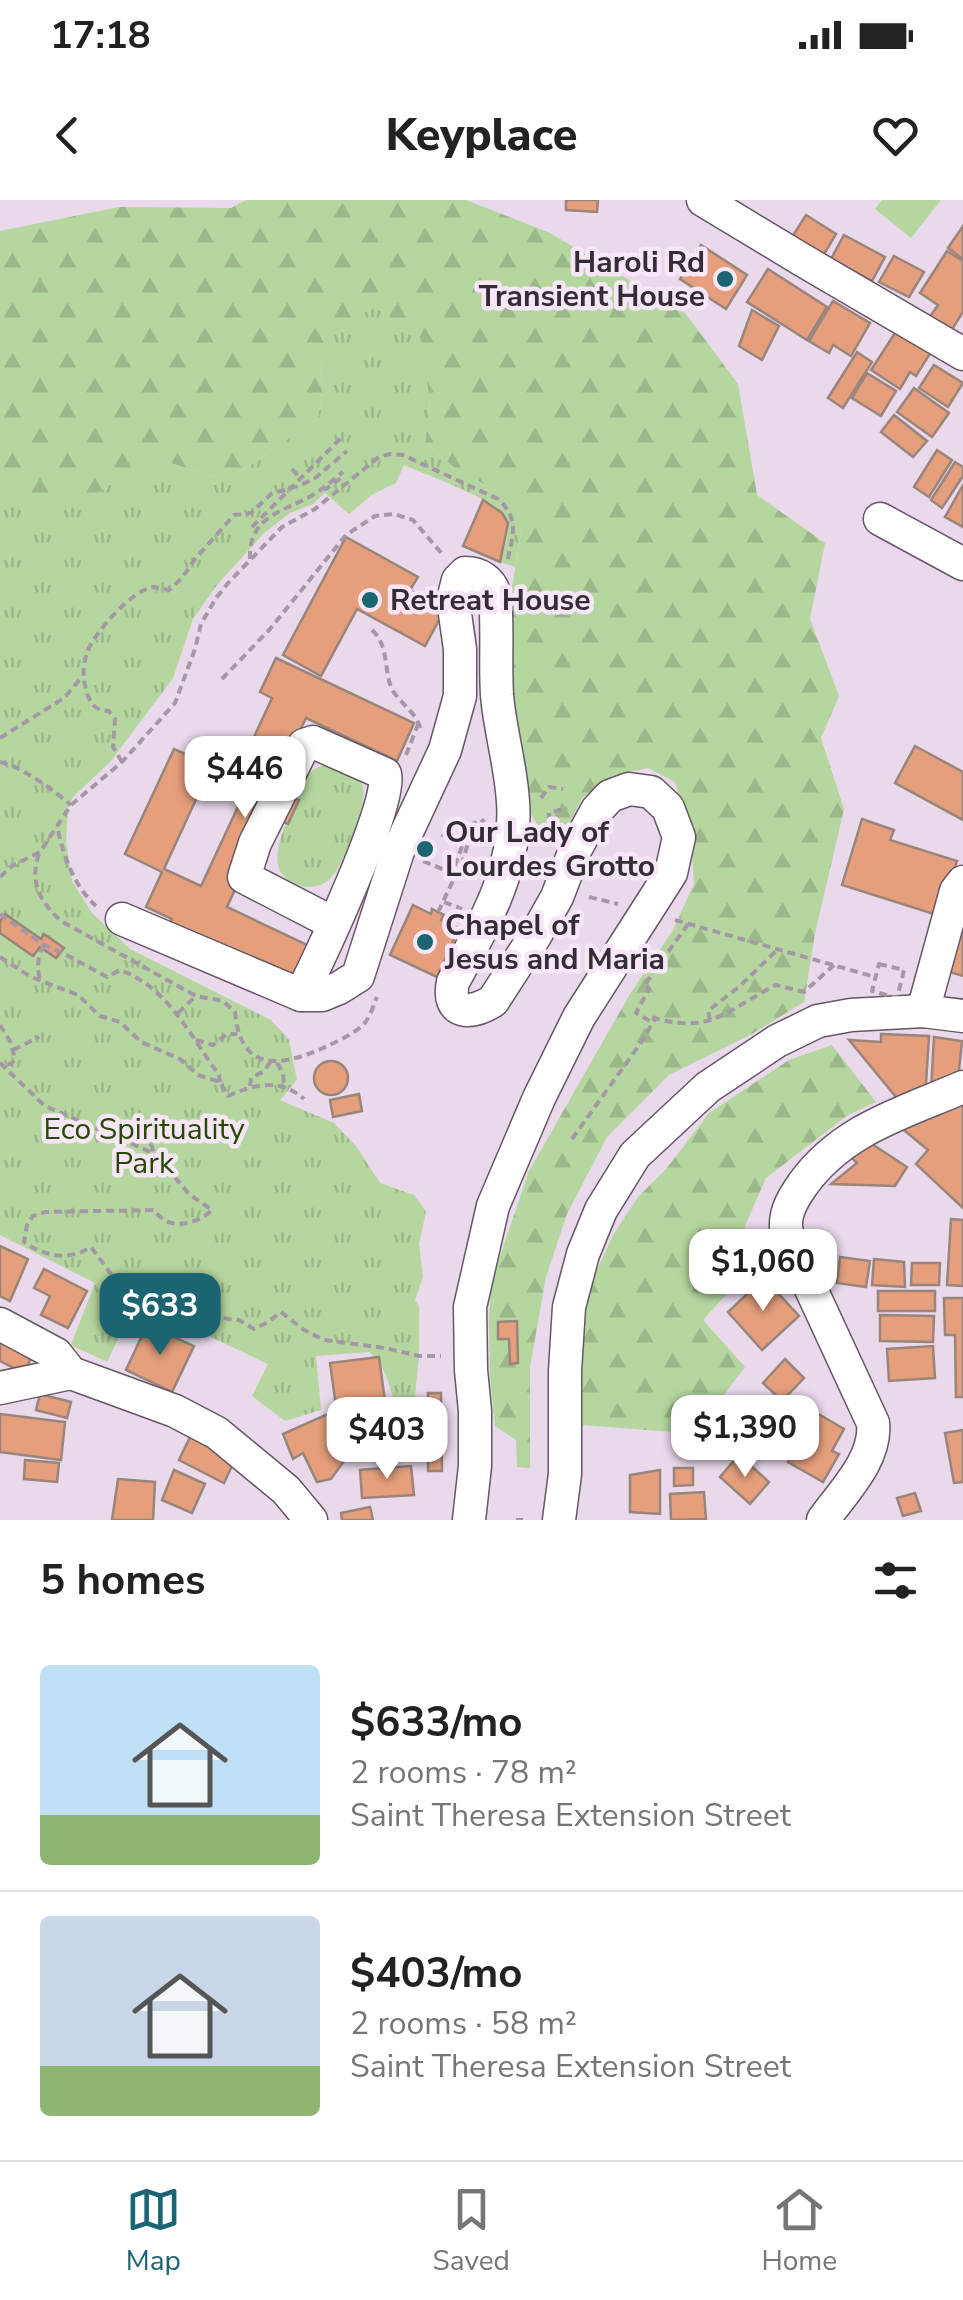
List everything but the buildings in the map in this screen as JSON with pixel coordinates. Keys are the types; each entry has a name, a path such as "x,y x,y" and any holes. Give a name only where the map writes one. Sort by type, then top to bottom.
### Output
{"street":[{"path":"704,200 963,354"},
{"path":"880,519 963,564"},
{"path":"122,919 301,995 322,996 358,976 398,851 446,750 460,696 460,650 453,600 458,580 465,574 488,581 495,595 498,696 514,804 506,872 453,982 453,1002 459,1009 483,1007 493,1001 557,897 574,850 610,796 629,789 651,792 668,808 679,837 671,873 579,1016 492,1206 470,1307 475,1466 469,1520"},
{"path":"301,995 334,923 378,818 388,780 385,774 313,742 304,744 255,843 244,877 334,923"},
{"path":"923,1011 956,891 963,882"},
{"path":"559,1520 565,1474 564,1372 569,1307 583,1254 601,1210 635,1155 708,1087 777,1040 818,1021 923,1011 963,1016"},
{"path":"823,1520 870,1452 875,1437 865,1402 792,1250 786,1227 790,1204 830,1152 859,1132 963,1087"},
{"path":"0,1324 56,1354 71,1373 175,1411 217,1434 286,1490 310,1520"},
{"path":"0,1388 71,1373"}],"path":[{"path":"252,527 344,435"},
{"path":"0,738 64,698 82,677 87,653 98,633 135,595 154,587 169,590 234,516 251,513 272,494 315,478 347,451"},
{"path":"323,488 336,486 379,457 403,455 498,498 509,508 514,522 507,564"},
{"path":"292,469 300,478"},
{"path":"250,559 251,547 269,511 323,488 343,472"},
{"path":"0,877 40,852 71,805 122,762 175,703 201,624 216,598 282,526 315,508 336,486 341,478 337,476"},
{"path":"222,679 270,629 346,535 374,516 394,514 413,520 458,580"},
{"path":"372,630 383,649 392,688 419,722 422,738"},
{"path":"82,677 90,703 115,718 113,747 122,762"},
{"path":"385,774 401,766 419,722"},
{"path":"0,762 71,805"},
{"path":"536,806 549,787 563,788"},
{"path":"550,850 549,813 567,808"},
{"path":"438,912 474,823 481,823 486,815"},
{"path":"57,828 73,877 86,897 104,913 122,919"},
{"path":"422,861 452,873 460,859 463,844 434,832"},
{"path":"585,896 632,908"},
{"path":"444,902 467,912"},
{"path":"0,914 44,945 107,977 120,970 140,977 176,1014 220,1075 228,1096 250,1086 272,1084 304,1099"},
{"path":"834,965 804,992 776,985 710,1020 692,1023 652,1017 650,1021 636,1012 649,989 644,986 685,923 834,965 875,977"},
{"path":"41,981 39,954 44,945"},
{"path":"710,1020 708,1011 777,949"},
{"path":"0,957 41,981 78,995 100,1016 120,1022 140,1042 220,1082"},
{"path":"872,991 879,964 904,970"},
{"path":"176,1014 196,996"},
{"path":"572,1139 655,1019"},
{"path":"0,1025 15,1058 11,1064 1,1063"},
{"path":"193,1039 213,1045 227,1034 237,1034"},
{"path":"13,1050 39,1038"},
{"path":"250,1086 251,1078 274,1062 283,1072 284,1088"},
{"path":"1,1063 45,1106 153,1152"},
{"path":"145,1119 143,1126 155,1169 162,1172 167,1168 189,1194 212,1210 203,1219 182,1224 164,1221 154,1210 45,1212 33,1216 24,1242 43,1254 66,1256 79,1255 92,1247 114,1278 175,1294 220,1318 239,1320 254,1330 280,1312 324,1340 418,1356"}],"green space":[{"path":"246,200 466,200 550,233 686,314 738,384 757,495 825,543 810,619 839,696 821,738 844,809 815,934 804,1002 752,1034 669,1075 607,1137 567,1214 546,1277 530,1367 530,1468 517,1467 516,1440 495,1426 490,1378 491,1283 529,1171 630,994 673,930 694,884 691,836 675,782 648,768 612,776 583,797 562,837 543,835 527,807 511,702 509,605 522,527 507,497 456,469 425,443 430,400 321,354 318,418 245,469 216,478 167,462 0,681 0,231 119,207 231,208"},
{"path":"882,200 941,200 911,238 875,209"},
{"name":"Eco Spirituality Park","path":"375,308 420,337 430,400 425,443 456,469 507,497 520,512 522,527 515,567 500,562 508,532 502,514 478,497 404,465 396,483 373,494 349,514 325,493 313,504 290,513 264,533 217,585 193,619 173,678 111,761 73,797 68,808 66,841 72,881 92,913 130,949 271,1020 289,1040 297,1080 280,1100 334,1123 356,1146 380,1183 414,1195 426,1212 419,1244 423,1277 415,1300 419,1306 419,1356 412,1425 403,1417 383,1369 369,1352 316,1356 321,1410 285,1421 252,1396 268,1364 136,1302 107,1362 71,1345 95,1283 0,1235 0,497 91,498 126,473 167,462 216,478 245,469 318,418 321,354 339,325"},
{"path":"333,765 361,783 362,807 334,874 322,884 303,886 281,872 279,843 303,780 316,768"},
{"path":"832,1045 876,1102 848,1115 766,1178 745,1226 745,1274 703,1320 745,1367 686,1433 569,1424 571,1358 591,1283 613,1235 638,1197 667,1168 709,1113 789,1060"}],"place":[{"name":"Haroli Rd Transient House","path":"725,279"},
{"name":"Retreat House","path":"370,600"},
{"name":"Our Lady of Lourdes Grotto","path":"425,849"},
{"name":"Chapel of Jesus and Maria","path":"425,942"}]}
